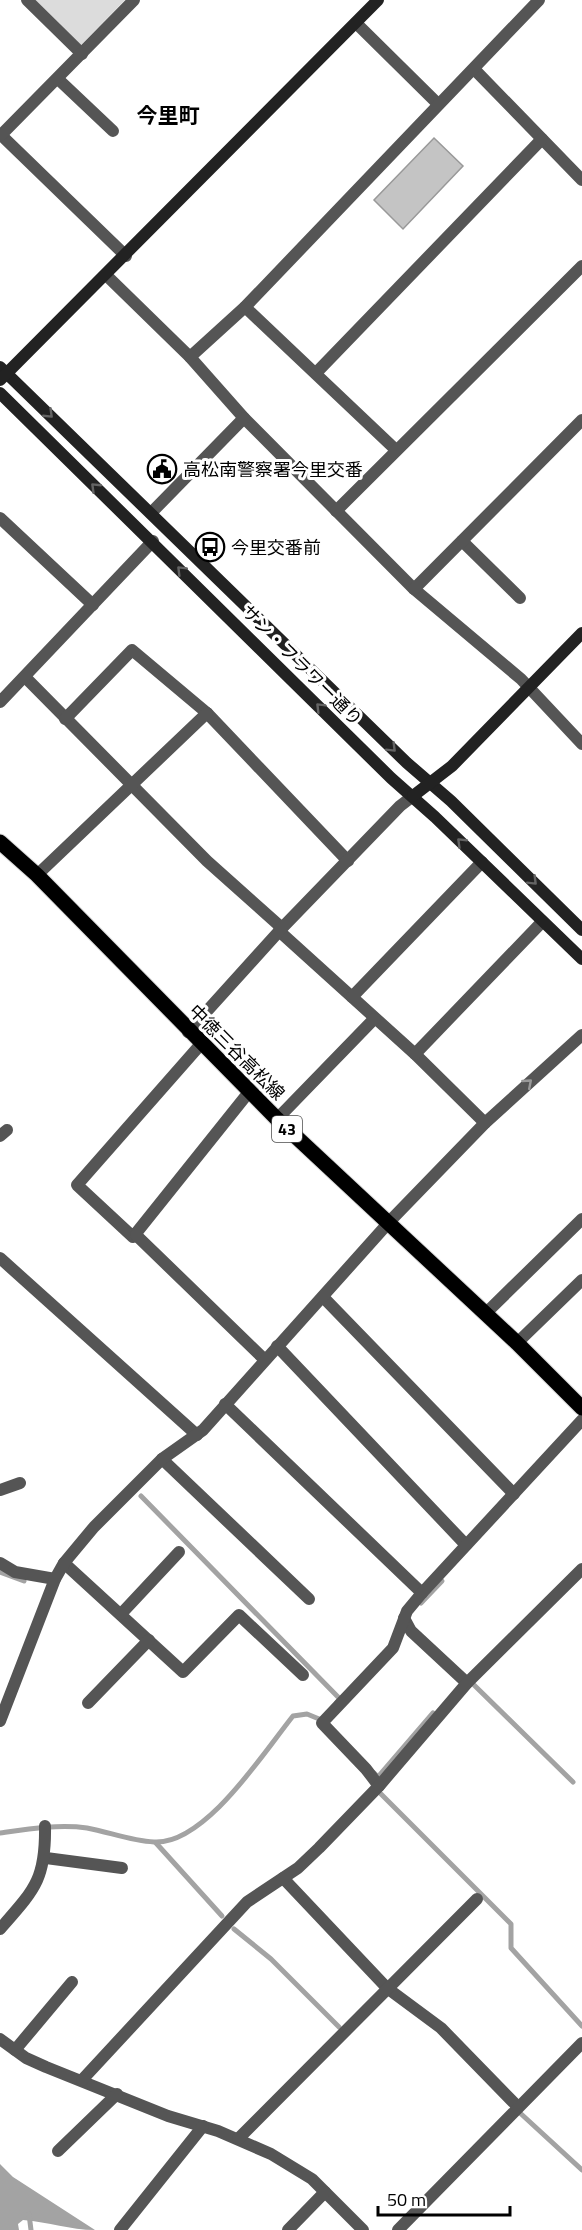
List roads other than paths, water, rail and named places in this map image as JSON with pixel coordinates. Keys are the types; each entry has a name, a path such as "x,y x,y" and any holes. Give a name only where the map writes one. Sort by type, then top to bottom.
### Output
{"main road":[{"name":"中徳三谷高松線","path":"0,842 37,875 249,1092 518,1343 582,1408"}],"street":[{"path":"27,0 82,54"},
{"path":"126,256 1,134 134,0"},
{"path":"2,374 126,256 378,0"},
{"path":"190,357 245,307 539,0"},
{"path":"356,23 438,104"},
{"path":"474,69 582,180"},
{"path":"57,79 113,131"},
{"path":"316,373 542,140"},
{"path":"336,511 582,266"},
{"path":"106,275 190,357 244,418 414,589 529,688 582,744"},
{"path":"245,307 396,450"},
{"name":"サン・フラワー通り","path":"2,374 151,513 582,930"},
{"name":"サン・フラワー通り","path":"0,393 153,541 391,778 413,796 582,959"},
{"path":"151,513 244,418"},
{"path":"414,589 582,420"},
{"path":"1,520 93,605"},
{"path":"0,702 153,541"},
{"path":"462,541 519,598"},
{"path":"188,1032 280,929 400,806 452,766 582,633"},
{"path":"65,719 132,650 207,712 348,861"},
{"path":"25,678 207,861 374,1019 415,1054 485,1123"},
{"path":"37,875 207,712"},
{"path":"352,997 482,862"},
{"path":"415,1054 542,922"},
{"path":"277,1119 374,1019"},
{"path":"0,1721 55,1579 64,1563 94,1527 162,1459 180,1444 197,1435 388,1223 485,1123 582,1035"},
{"path":"201,1044 77,1185 133,1237 136,1236 264,1359"},
{"path":"136,1236 249,1092"},
{"path":"485,1314 582,1219"},
{"path":"0,1258 197,1435"},
{"path":"518,1343 582,1280"},
{"path":"323,1297 514,1494"},
{"path":"277,1346 466,1545"},
{"path":"225,1404 422,1593"},
{"path":"378,1786 366,1769 322,1723 393,1648 404,1618 422,1593 582,1420"},
{"path":"162,1459 309,1599"},
{"path":"0,1490 20,1483"},
{"path":"121,1614 179,1552"},
{"path":"0,1563 15,1572 55,1579"},
{"path":"64,1563 183,1672 239,1615 303,1675"},
{"path":"82,2080 248,1902 298,1868 378,1786 467,1683 582,1569"},
{"path":"404,1618 411,1631 467,1683"},
{"path":"88,1703 149,1640"},
{"path":"0,1929 35,1889 46,1857 45,1826"},
{"path":"46,1857 122,1868"},
{"path":"283,1878 387,1988 441,2028 518,2107"},
{"path":"238,2139 477,1899"},
{"path":"15,2050 72,1982"},
{"path":"0,2039 46,2067 168,2116 238,2139 294,2167 325,2192 363,2230"},
{"path":"398,2230 582,2043"},
{"path":"58,2151 117,2094"},
{"path":"120,2230 203,2126"},
{"path":"288,2230 325,2192"}],"waterway":[{"path":"141,1496 340,1699 337,1702"},
{"path":"0,1572 24,1581"},
{"path":"421,1603 442,1581"},
{"path":"473,1684 573,1782"},
{"path":"374,1773 378,1777 433,1713"},
{"path":"0,1833 66,1827 87,1828 145,1841 173,1839 193,1829 232,1794 293,1716 307,1714 324,1721"},
{"path":"381,1794 511,1924 511,1948 582,2026"},
{"path":"156,1843 222,1916"},
{"path":"234,1929 271,1959 339,2027"},
{"path":"519,2112 582,2170"},
{"path":"29,2214 31,2230"}],"place":[{"name":"高松南警察署今里交番","path":"162,469"},
{"name":"今里交番前","path":"210,547"}],"district":[{"name":"今里町","path":"168,115"}]}
